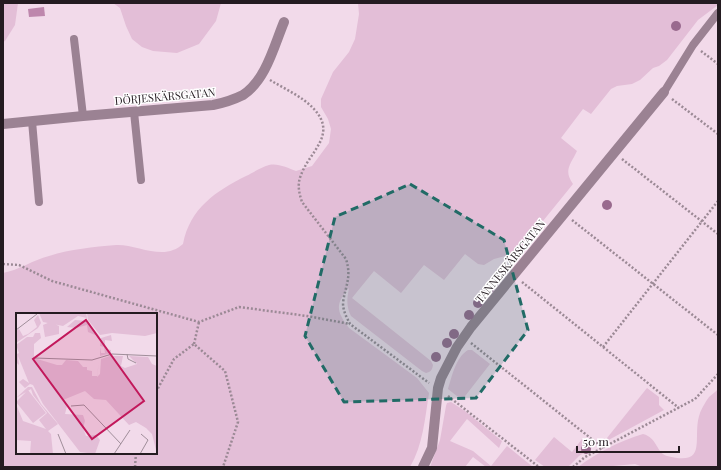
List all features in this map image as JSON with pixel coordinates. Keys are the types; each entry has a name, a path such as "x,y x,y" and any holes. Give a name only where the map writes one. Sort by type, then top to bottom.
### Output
{"street":[{"name":"DÖRJESKÄRSGATAN","path":"3,124 213,105 230,101 243,94 253,86 262,74 284,22"},
{"name":"TANNESKÄRSGATAN","path":"423,467 432,448 438,388 441,378 464,337 664,92"}],"lane":[{"path":"664,92 693,44 718,13"},
{"path":"74,38 83,116"},
{"path":"134,112 141,180"},
{"path":"32,121 39,202"}],"path":[{"path":"693,44 718,64"},
{"path":"262,74 306,102 315,110 324,127 324,135 300,176 299,193 302,202 346,259 349,268 343,304 344,312 350,324"},
{"path":"664,92 718,134"},
{"path":"614,152 718,234"},
{"path":"603,347 718,201"},
{"path":"564,214 718,335"},
{"path":"3,264 19,265 52,281 199,322 238,307 307,316 350,324 438,388 540,467"},
{"path":"514,275 679,408"},
{"path":"157,390 174,359 194,344 199,322"},
{"path":"464,337 602,448"},
{"path":"194,344 225,371 238,422 223,467"},
{"path":"573,467 586,457 602,448 695,399 718,374"},
{"path":"135,467 136,454"}],"highlighted area":[{"path":"410,184 504,240 528,330 476,398 344,402 305,336 335,217"}],"shaded area":[{"path":"3,3 18,3 15,25 3,42"},
{"path":"113,3 221,3 216,21 199,44 177,53 153,51 142,47 132,39 120,8"},
{"path":"358,3 718,3 718,5 698,20 667,60 659,66 653,68 640,80 632,84 617,86 611,89 591,114 583,109 561,138 577,151 570,163 568,171 573,184 517,253 494,259 484,265 478,264 465,254 444,280 424,265 401,293 374,271 352,298 431,361 433,365 430,371 426,373 422,371 351,316 347,302 349,288 344,294 339,303 339,308 342,317 349,328 417,378 429,393 421,441 410,467 3,467 3,273 15,270 43,258 82,249 123,245 160,252 174,250 183,244 186,231 198,211 206,202 224,188 269,165 279,165 296,171 312,166 329,143 331,129 328,119 321,107 321,99 333,72 349,52 355,39 359,14"},
{"path":"44,7 45,16 29,17 28,9"},
{"path":"468,350 472,350 490,364 462,400 448,389 457,362"},
{"path":"647,388 659,397 659,405 664,410 603,443"},
{"path":"718,389 718,467 643,467 635,464 602,467 578,467 593,456 626,440 643,434 652,439 661,452 667,456 680,458 689,457 694,454 696,448 700,413 709,397"},
{"path":"451,402 465,411 502,441 499,448 467,419 450,441 473,451 491,466 507,446 533,467 486,467 473,457 465,467 430,467 440,440 446,406 447,403"},
{"path":"554,437 572,452 582,439 593,447 579,456 568,467 545,467 535,460"}]}
